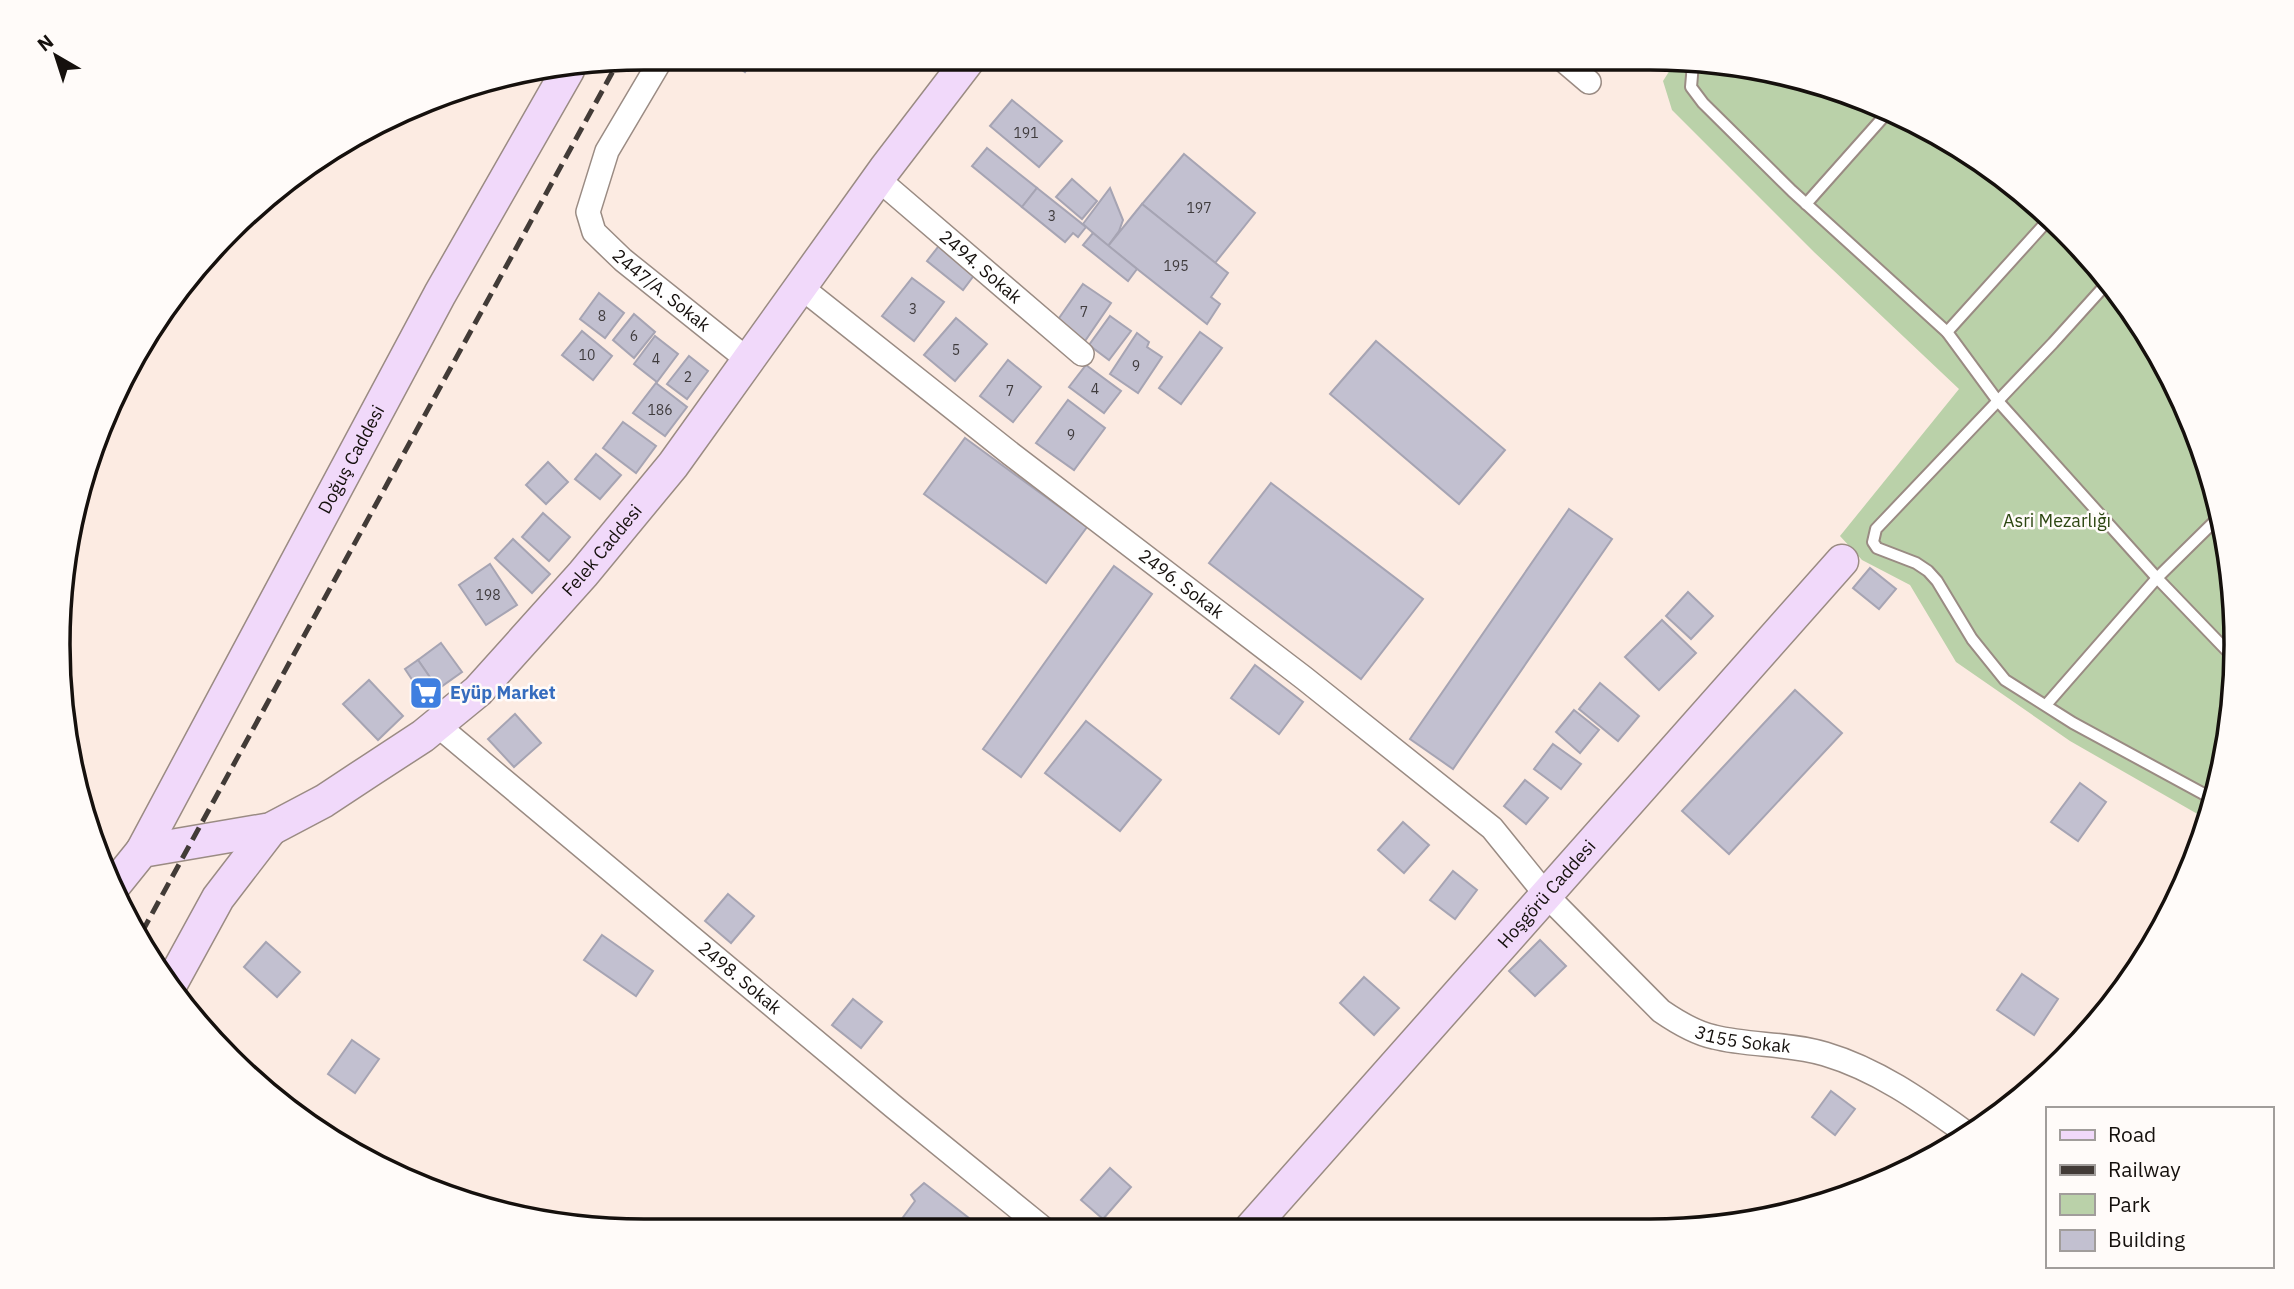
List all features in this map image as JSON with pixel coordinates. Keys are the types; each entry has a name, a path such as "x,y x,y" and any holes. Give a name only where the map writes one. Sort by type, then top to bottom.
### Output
{"street":[{"name":"2447/A. Sokak","path":"655,70 607,151 588,212 594,232 623,260 748,360"},
{"name":"Felek Caddesi","path":"142,851 271,829 324,801 423,736 478,691 583,575 673,465 878,179 961,70"},
{"path":"1575,70 1589,82"},
{"name":"Doğuş Caddesi","path":"142,851 440,294 565,76"},
{"name":"2494. Sokak","path":"878,179 1083,354"},
{"name":"2496. Sokak","path":"802,288 1492,828 1547,896"},
{"name":"Hoşgörü Caddesi","path":"1259,1219 1842,561"},
{"name":"2498. Sokak","path":"436,724 894,1107 1033,1219"},
{"path":"176,976 218,898 271,829"},
{"path":"120,878 142,851"},
{"name":"3155 Sokak","path":"1547,896 1648,1000 1677,1022 1714,1037 1798,1048 1847,1061 1894,1084 1958,1129"}],"lane":[{"path":"1692,72 1691,87 1703,103 1806,204 1947,332 1997,400 2157,578 2224,648"},
{"path":"1806,204 1881,119"},
{"path":"1947,332 2043,226"},
{"path":"2101,290 1876,529 1873,542 1877,548 1916,563 1928,571 1937,581 1972,639 2005,680 2073,723 2204,794"},
{"path":"2046,705 2157,578 2211,525"}],"green space":[{"name":"Asri Mezarlığı","path":"1670,71 1762,81 1834,100 1904,129 1969,167 2028,213 2056,238 2081,266 2127,325 2165,390 2194,460 2213,532 2219,570 2223,607 2223,682 2213,757 2198,814 2070,741 1956,662 1910,585 1862,560 1840,536 1959,389 1814,252 1672,110 1663,81"}],"building":[{"path":"1012,100 1062,141 1039,167 990,126"},
{"path":"987,148 1037,188 1022,207 972,166"},
{"path":"1184,154 1255,213 1215,263 1142,204"},
{"path":"1072,179 1097,201 1082,219 1056,197"},
{"path":"1037,188 1086,227 1078,237 1073,233 1065,242 1022,207"},
{"path":"1110,188 1123,220 1108,246 1083,224"},
{"path":"1142,204 1228,273 1211,297 1220,304 1207,324 1108,246"},
{"path":"1093,233 1137,269 1128,281 1083,245"},
{"path":"942,242 978,270 963,290 927,261"},
{"path":"912,278 944,302 914,341 882,316"},
{"path":"1083,284 1111,303 1085,341 1057,321"},
{"path":"599,293 624,313 605,338 580,319"},
{"path":"634,314 655,332 634,358 613,340"},
{"path":"1110,316 1131,331 1109,360 1089,345"},
{"path":"956,318 987,344 955,381 924,355"},
{"path":"582,331 612,356 593,380 562,355"},
{"path":"1200,332 1222,348 1181,404 1159,388"},
{"path":"1137,333 1149,342 1147,347 1162,357 1138,393 1110,374"},
{"path":"655,336 678,354 657,382 634,364"},
{"path":"1376,341 1505,450 1459,504 1330,394"},
{"path":"689,356 708,371 687,399 667,384"},
{"path":"1008,360 1041,387 1013,422 980,396"},
{"path":"1086,365 1121,391 1104,413 1069,387"},
{"path":"656,383 687,407 665,436 633,413"},
{"path":"1068,400 1105,428 1074,470 1036,443"},
{"path":"623,422 656,446 636,473 603,448"},
{"path":"965,438 1087,527 1046,583 924,494"},
{"path":"596,454 621,475 600,499 575,479"},
{"path":"548,462 568,482 546,504 526,485"},
{"path":"1271,483 1423,599 1361,679 1209,563"},
{"path":"1569,509 1612,539 1453,769 1410,739"},
{"path":"543,513 570,537 549,561 522,537"},
{"path":"513,539 550,574 532,593 495,558"},
{"path":"490,564 517,605 486,625 459,585"},
{"path":"1114,566 1152,594 1021,777 983,749"},
{"path":"1870,568 1896,589 1879,609 1853,588"},
{"path":"1688,592 1713,616 1691,639 1666,616"},
{"path":"1662,620 1696,653 1659,690 1625,657"},
{"path":"441,643 462,672 438,689 418,660"},
{"path":"418,660 438,689 425,699 405,669"},
{"path":"1255,665 1303,702 1279,734 1231,698"},
{"path":"369,680 403,716 378,740 343,704"},
{"path":"1600,683 1639,716 1618,741 1579,709"},
{"path":"1795,690 1842,733 1729,854 1682,811"},
{"path":"1574,710 1599,730 1580,753 1556,732"},
{"path":"515,714 541,743 514,767 488,739"},
{"path":"1086,721 1161,780 1120,831 1045,773"},
{"path":"1553,744 1581,764 1561,789 1534,769"},
{"path":"1525,780 1548,798 1526,824 1504,806"},
{"path":"2080,783 2106,802 2078,841 2051,822"},
{"path":"1403,822 1429,845 1404,873 1378,850"},
{"path":"1453,871 1477,890 1455,919 1430,900"},
{"path":"728,894 754,916 731,943 705,921"},
{"path":"602,935 653,971 636,996 584,960"},
{"path":"1540,940 1566,966 1535,996 1509,971"},
{"path":"266,942 300,972 277,997 244,967"},
{"path":"2022,974 2058,999 2034,1035 1997,1010"},
{"path":"1364,977 1399,1008 1374,1035 1340,1003"},
{"path":"853,999 882,1022 861,1048 832,1025"},
{"path":"352,1040 379,1059 355,1093 328,1074"},
{"path":"1831,1091 1855,1109 1835,1135 1812,1117"},
{"path":"1110,1168 1131,1187 1103,1219 1081,1200"},
{"path":"924,1183 970,1219 902,1219 915,1201 911,1195"}],"railway":[{"path":"145,927 613,71"}],"place":[{"name":"Eyüp Market","path":"426,693"}]}
